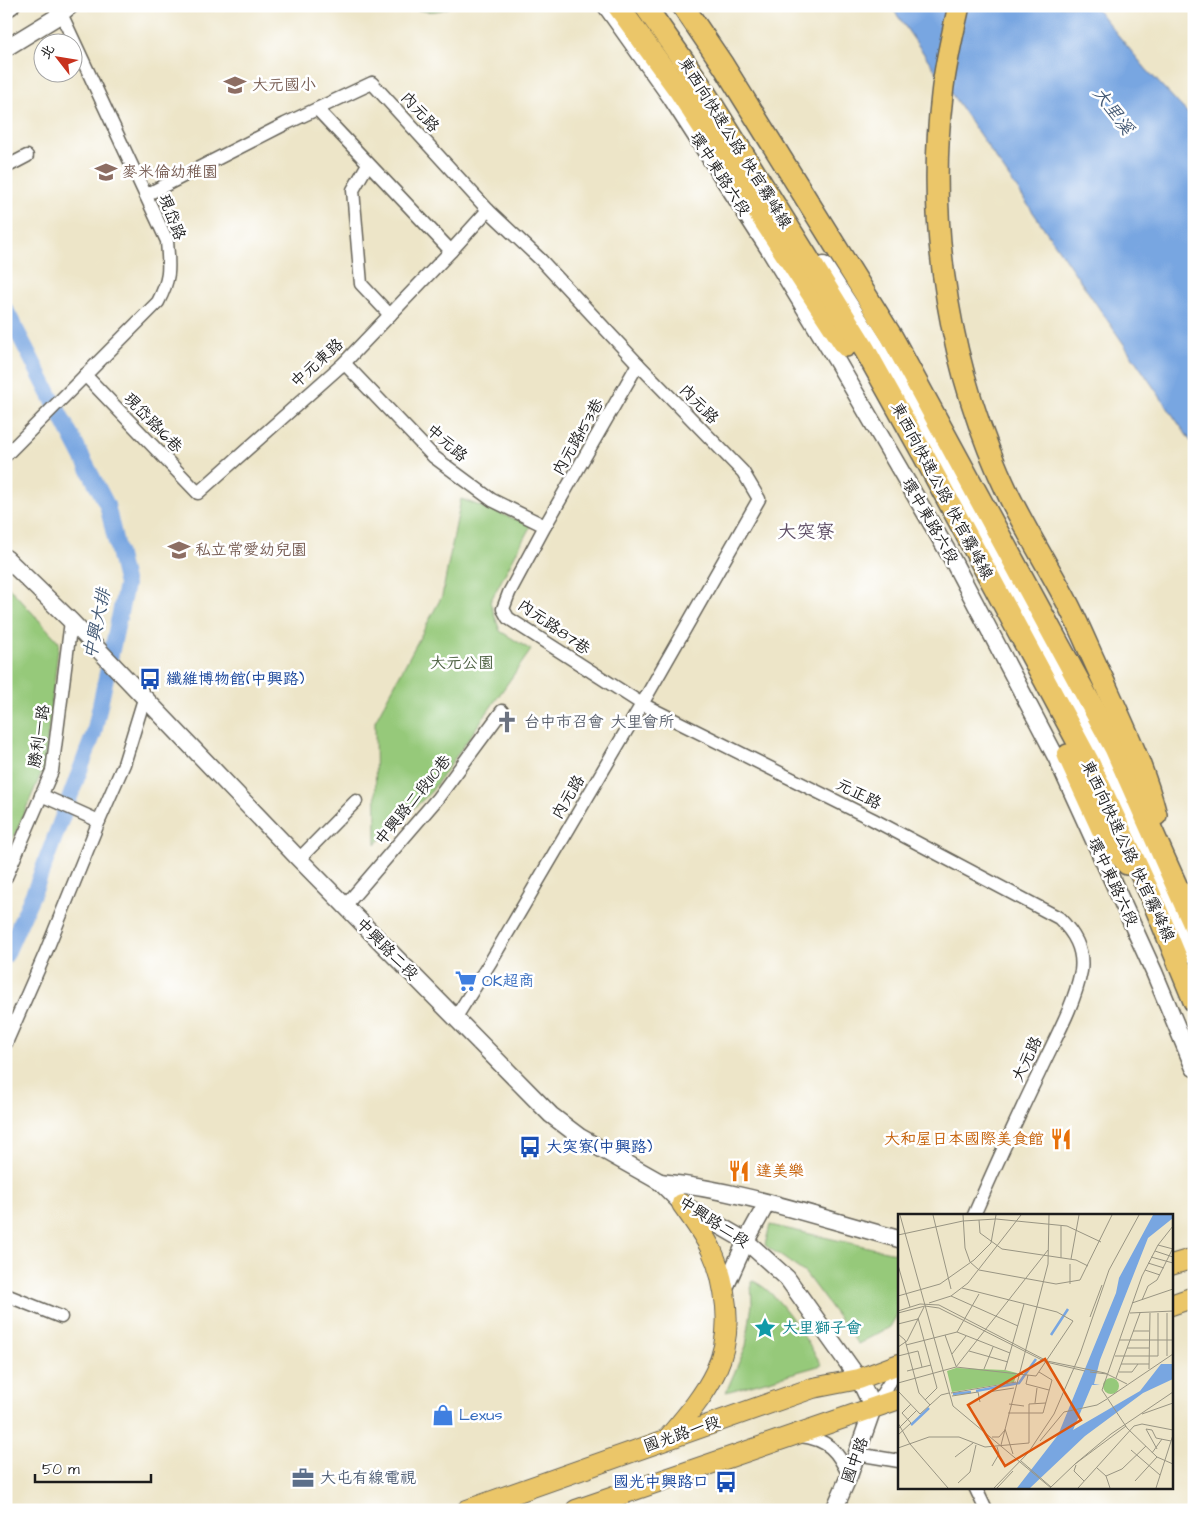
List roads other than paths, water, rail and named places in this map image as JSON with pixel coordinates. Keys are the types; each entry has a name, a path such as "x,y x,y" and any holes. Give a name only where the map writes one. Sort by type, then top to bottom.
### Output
{"highway":[{"path":"618,6 680,90 850,353 923,479 1073,764 1106,838 1150,894"},
{"name":"東西向快速公路 快官霧峰線","path":"645,6 697,80 865,350 1088,761 1150,894 1194,1001"},
{"name":"東西向快速公路 快官霧峰線","path":"683,6 723,65 892,337 1115,748 1194,925"},
{"path":"959,6 942,95 937,188 941,255 947,296 963,368 984,437 1001,478 1069,606 1124,725 1148,786 1174,878"}],"main road":[{"path":"666,1440 687,1416 713,1379 722,1359 727,1339 728,1311 722,1280 711,1249 682,1204"},
{"path":"1172,1265 1194,1258"},
{"path":"1172,1305 1194,1297"},
{"name":"國光路一段","path":"467,1510 813,1388 859,1379 898,1366"},
{"path":"576,1510 898,1399"}],"street":[{"path":"6,9 11,6"},
{"name":"環中東路六段","path":"606,6 670,96 770,251 838,363 952,559 1056,757 1154,972 1194,1068"},
{"path":"652,6 702,74 875,344 1053,658 1100,751 1194,954"},
{"path":"6,48 63,9"},
{"name":"現岱路","path":"6,455 158,302 170,271 167,241 63,9"},
{"name":"內元路","path":"146,195 372,83 488,210 541,260 742,472 759,499 642,704 456,1017"},
{"path":"317,109 451,251"},
{"path":"6,168 27,156"},
{"path":"368,164 352,190 361,284 390,315"},
{"name":"中元東路","path":"198,493 344,363 488,210"},
{"name":"中元路","path":"344,363 434,457 492,500 545,526"},
{"name":"內元路153巷","path":"545,526 638,364"},
{"name":"現岱路16巷","path":"85,375 198,493"},
{"name":"內元路87巷","path":"545,526 509,593 503,610 508,618 642,704"},
{"path":"6,558 71,621"},
{"name":"中興路二段","path":"71,621 298,859 551,1115 580,1137 660,1182 682,1204 746,1241 787,1278 859,1379 872,1408"},
{"name":"勝利一路","path":"6,877 52,771 71,621"},
{"path":"6,1043 124,764 140,694"},
{"name":"元正路","path":"642,704 877,821 1059,918"},
{"name":"中興路二段110巷","path":"345,906 437,799 502,710"},
{"path":"41,795 99,821"},
{"path":"298,859 356,801"},
{"name":"大元路","path":"974,1214 1003,1148 1070,1009 1081,970 1080,946 1072,931 1059,918"},
{"name":"中興路二段","path":"660,1182 682,1184 767,1203 898,1239"},
{"path":"724,1290 746,1241 767,1203"},
{"path":"6,1295 61,1317"},
{"path":"872,1408 898,1368"},
{"name":"國中路","path":"834,1510 849,1476 872,1408"},
{"path":"795,1435 815,1438 828,1445 842,1460 849,1476"},
{"path":"857,1454 898,1461"},
{"path":"975,1488 986,1510"}],"water":[{"name":"大里溪","path":"891,6 1094,6 1146,69 1194,120 1194,446"}],"waterway":[{"name":"中興大排","path":"6,310 107,505 126,585 94,733 36,887 6,955"}],"place":[{"name":"大元國小","path":"235,85"},
{"name":"麥米倫幼稚園","path":"106,172"},
{"name":"私立常愛幼兒園","path":"179,550"},
{"name":"纖維博物館(中興路)","path":"150,679"},
{"name":"台中市召會 大里會所","path":"507,722"},
{"name":"OK超商","path":"466,981"},
{"name":"大和屋日本國際美食館","path":"1061,1139"},
{"name":"大突寮(中興路)","path":"530,1147"},
{"name":"達美樂","path":"739,1171"},
{"name":"大里獅子會","path":"765,1328"},
{"name":"Lexus","path":"443,1415"},
{"name":"大屯有線電視","path":"303,1478"},
{"name":"國光中興路口","path":"726,1482"}],"district":[{"name":"大突寮","path":"806,532"}],"park label":[{"name":"大元公園","path":"462,663"}]}
